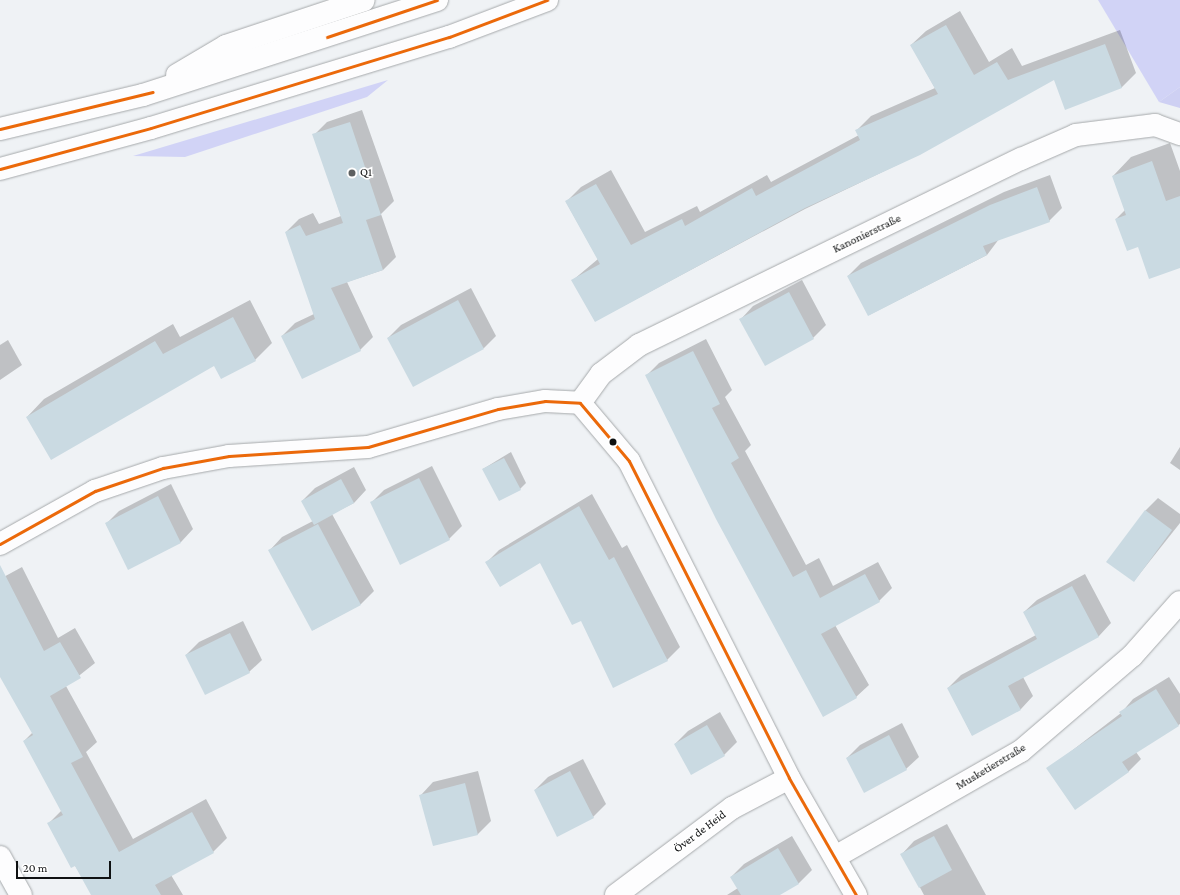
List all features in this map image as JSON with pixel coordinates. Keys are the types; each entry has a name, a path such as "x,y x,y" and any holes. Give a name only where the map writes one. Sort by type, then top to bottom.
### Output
{"main road":[{"path":"143,95 226,46 364,0"},
{"path":"0,130 143,95 437,0"},
{"path":"0,169 151,128 448,37 547,0"},
{"name":"Kanonierstraße","path":"580,404 601,374 639,345 1021,158 1076,135 1155,125 1180,134"},
{"path":"0,544 95,491 162,468 229,456 368,447 498,409 545,401 580,404 629,461 789,778 856,895"},
{"name":"Musketierstraße","path":"835,857 1022,751 1132,656 1180,602"},
{"name":"Över de Heid","path":"616,895 732,808 789,778"},
{"path":"0,857 21,895"}],"shaded area":[{"path":"1098,0 1180,0 1180,87 1159,102"},
{"path":"388,80 367,97 185,157 133,156"},
{"path":"1180,87 1180,108 1159,102"}],"building":[{"path":"946,25 974,75 997,62 1008,80 1105,44 1122,88 1065,110 1054,80 920,155 805,208 595,322 571,280 600,264 565,201 596,184 631,245 682,219 685,226 752,188 756,196 860,140 855,130 938,94 910,45"},
{"path":"350,122 381,215 366,220 383,270 331,288 361,351 302,379 281,336 315,319 285,232 300,225 306,236 343,223 312,134"},
{"path":"1152,161 1166,201 1180,196 1180,268 1149,279 1138,247 1127,251 1115,219 1126,215 1112,176"},
{"path":"1037,187 1050,222 983,246 987,255 868,316 847,276 990,205"},
{"path":"789,292 814,339 765,366 739,319"},
{"path":"458,300 484,349 413,387 387,338"},
{"path":"233,317 256,361 221,379 214,366 51,460 26,417 155,341 163,354"},
{"path":"693,351 720,404 712,408 739,458 731,463 793,577 806,570 820,598 865,574 880,602 821,634 857,698 823,717 716,519 645,375"},
{"path":"504,458 521,490 499,501 482,469"},
{"path":"419,478 450,540 400,565 370,502"},
{"path":"341,479 354,503 314,525 301,501"},
{"path":"158,496 181,543 128,570 105,523"},
{"path":"579,506 609,560 614,557 668,661 613,688 581,621 572,625 540,563 500,587 485,562"},
{"path":"1145,510 1172,530 1134,582 1106,562"},
{"path":"318,524 361,605 312,631 268,550"},
{"path":"0,565 44,651 60,642 81,678 50,696 83,757 71,763 119,852 192,812 214,853 155,885 161,895 91,895 75,866 71,868 47,823 63,815 23,741 33,735 0,677"},
{"path":"1072,586 1099,637 1008,686 1021,710 972,736 947,688 1037,639 1023,612"},
{"path":"230,633 250,673 205,695 185,655"},
{"path":"1156,689 1179,726 1122,762 1129,772 1075,810 1046,768 1122,716 1119,712"},
{"path":"707,725 725,756 691,775 674,744"},
{"path":"889,735 907,770 864,793 846,758"},
{"path":"570,771 594,818 557,837 534,790"},
{"path":"465,783 478,835 433,846 419,795"},
{"path":"934,836 952,870 919,888 900,854"},
{"path":"778,848 799,884 780,895 741,895 730,877"}],"transit line":[{"path":"327,37 437,0"},
{"path":"0,169 151,128 449,37 547,0"},
{"path":"0,129 153,92"},
{"path":"0,544 95,491 163,468 229,456 368,447 498,409 545,401 580,403 629,461 789,778 856,895"}],"place":[{"name":"Q1","path":"352,173"}]}
